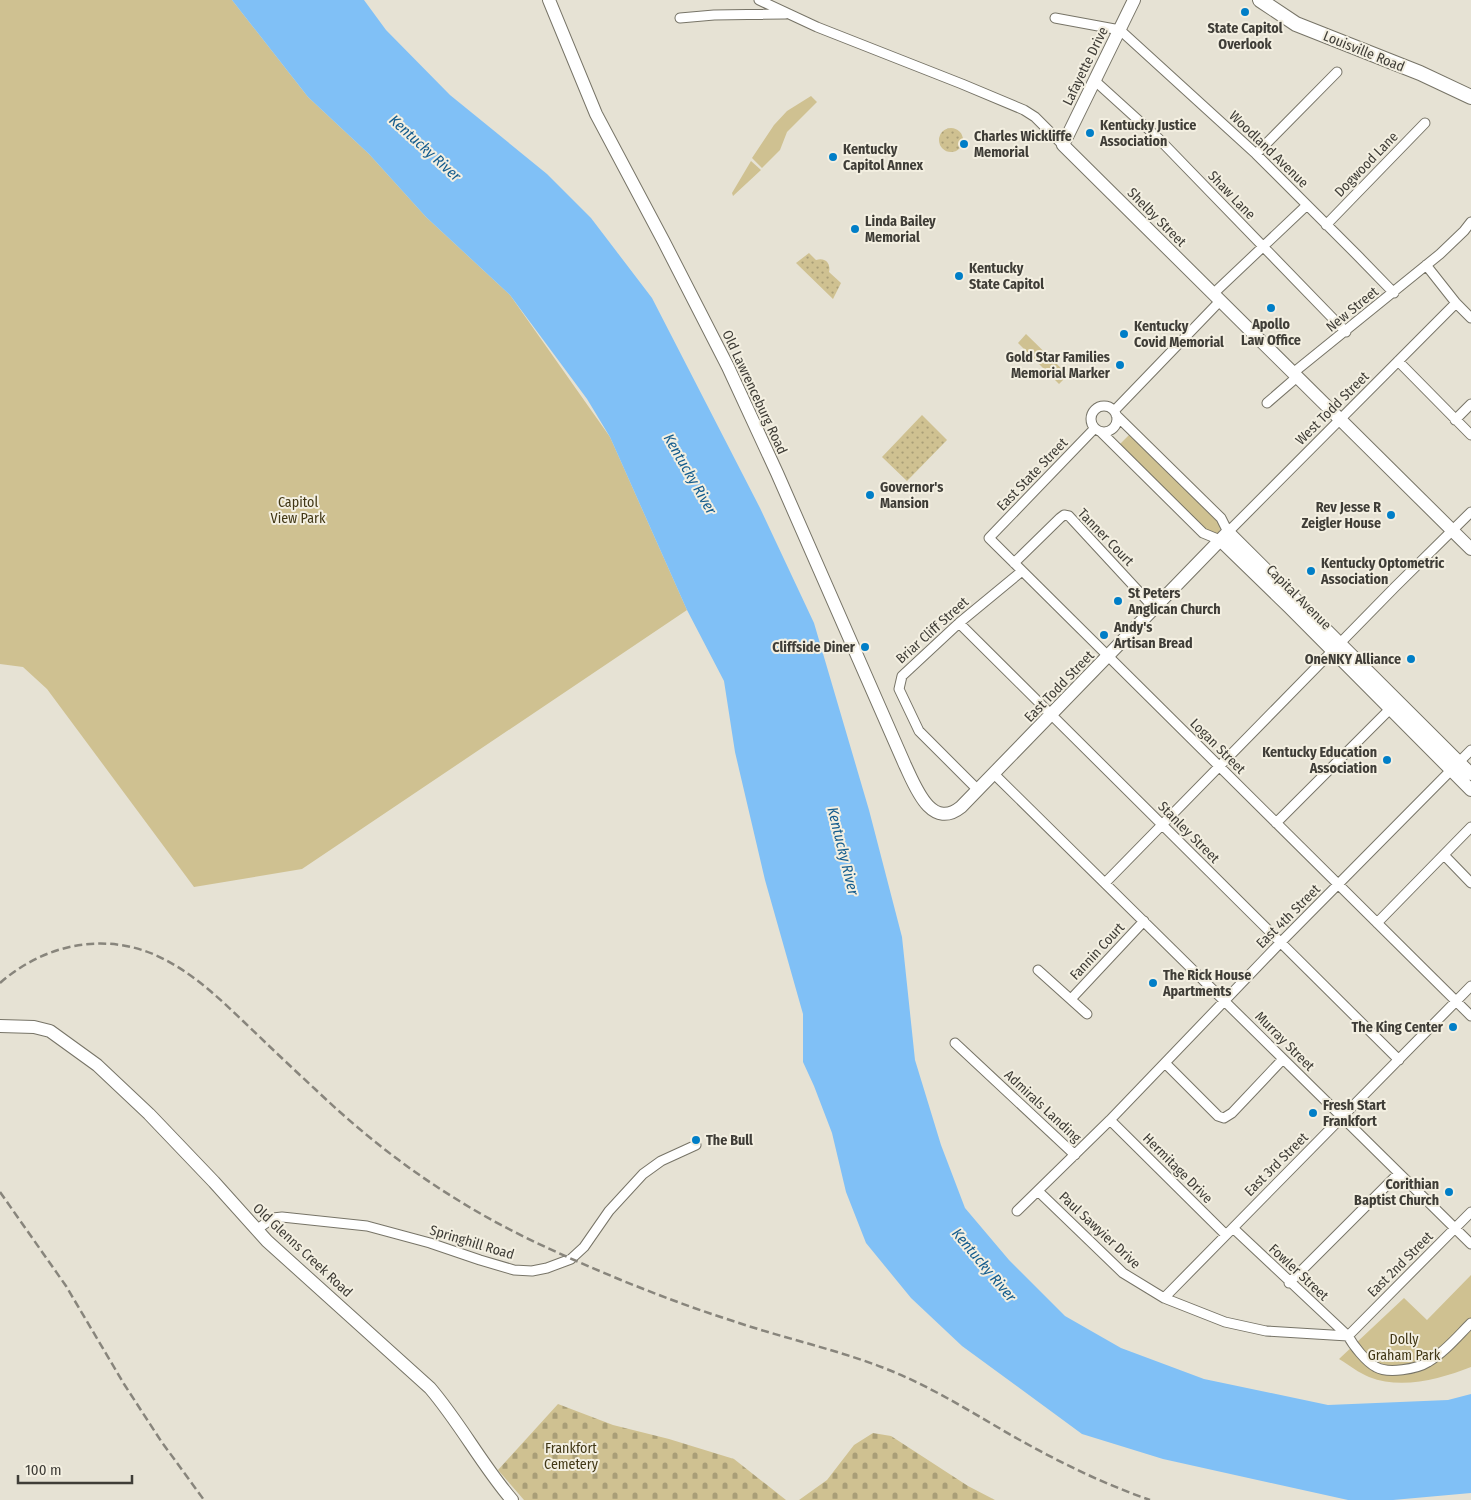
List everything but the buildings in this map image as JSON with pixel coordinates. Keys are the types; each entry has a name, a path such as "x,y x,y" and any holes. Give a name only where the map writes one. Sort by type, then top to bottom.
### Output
{"main road":[{"name":"Old Lawrenceburg Road","path":"549,0 596,114 728,367 777,473 905,765 925,802"},
{"name":"Lafayette Drive","path":"1063,145 1134,0"},
{"name":"Louisville Road","path":"1260,0 1296,24 1420,73 1471,97"},
{"name":"Shelby Street","path":"1063,145 1471,549"},
{"name":"East Todd Street","path":"925,802 940,815 953,813 1052,715 1224,536"},
{"name":"Capital Avenue","path":"1224,536 1455,766 1471,790"},
{"name":"Capital Avenue","path":"1455,766 1471,774"},
{"name":"Old Glenns Creek Road","path":"0,1026 34,1027 50,1031 97,1065 149,1114 214,1182 256,1230 430,1388 446,1407 495,1480 512,1500"}],"street":[{"name":"Shelby Street","path":"759,0 817,27 1017,107 1035,117 1063,145"},
{"path":"680,18 714,14 787,14"},
{"path":"1055,18 1120,30"},
{"name":"Woodland Avenue","path":"1120,30 1256,154 1394,293"},
{"path":"1256,154 1337,72"},
{"name":"Shaw Lane","path":"1094,80 1158,138 1346,332"},
{"name":"Dogwood Lane","path":"1326,225 1425,123"},
{"path":"1115,413 1106,407 1096,409 1091,419 1098,430 1109,431 1112,429 1116,422 1115,413 1121,403 1263,246 1307,205"},
{"name":"New Street","path":"1267,403 1295,375 1452,244 1471,222"},
{"path":"1426,266 1456,303 1471,318"},
{"name":"West Todd Street","path":"1224,536 1456,303"},
{"path":"1398,361 1471,435"},
{"path":"1456,420 1471,404"},
{"name":"Capital Avenue","path":"1098,430 1203,533 1224,536 1221,518 1115,413"},
{"name":"East State Street","path":"989,538 1098,430"},
{"path":"1105,883 1471,512"},
{"name":"Tanner Court","path":"1014,563 1060,518 1064,515 1069,516 1154,608"},
{"name":"Logan Street","path":"989,538 1471,1016"},
{"name":"Briar Cliff Street","path":"978,790 918,731 899,689 902,676 959,623 1022,571"},
{"name":"Stanley Street","path":"959,623 1399,1060"},
{"path":"1276,823 1394,705"},
{"name":"East 4th Street","path":"1075,1155 1281,942 1471,750"},
{"name":"Murray Street","path":"994,774 1471,1244"},
{"path":"1377,923 1471,827"},
{"path":"1444,855 1471,883"},
{"name":"Fannin Court","path":"1071,999 1144,921"},
{"name":"Fannin Court","path":"1038,970 1087,1014"},
{"name":"East 3rd Street","path":"1164,1298 1471,986"},
{"name":"Admirals Landing","path":"955,1043 1075,1155 1017,1210"},
{"path":"1165,1064 1218,1116 1224,1118 1232,1113 1283,1059"},
{"name":"Hermitage Drive","path":"1110,1120 1230,1231"},
{"name":"Springhill Road","path":"256,1230 273,1218 282,1217 367,1226 430,1243 514,1270 532,1271 548,1268 572,1259 610,1211 643,1174 661,1161 696,1144"},
{"path":"1289,1283 1399,1173"},
{"name":"Paul Sawyier Drive","path":"1038,1191 1124,1273 1164,1298 1225,1322 1266,1331 1348,1336"},
{"name":"East 2nd Street","path":"1348,1336 1471,1212"},
{"name":"Fowler Street","path":"1230,1231 1348,1336 1352,1345 1376,1368 1397,1370 1414,1368 1427,1363 1444,1350 1471,1323"}],"green space":[{"name":"Capitol View Park","path":"0,0 232,0 308,97 369,154 426,217 510,295 610,437 687,610 302,869 194,887 47,689 23,667 0,664"},
{"path":"811,96 817,102 787,132 780,150 762,168 752,158 774,125 787,111"},
{"path":"951,128 959,132 963,140 959,148 951,152 943,148 939,140 943,132"},
{"path":"751,161 761,170 733,196 732,193"},
{"path":"809,253 816,260 825,260 829,266 829,272 841,283 833,299 796,263"},
{"path":"1026,334 1068,375 1059,384 1018,343"},
{"path":"922,415 947,440 907,481 882,457"},
{"path":"1131,433 1219,520 1221,526 1219,532 1209,534 1118,446"},
{"name":"Dolly Graham Park","path":"1471,1275 1471,1367 1434,1379 1394,1383 1369,1377 1339,1359 1404,1298 1427,1320"},
{"name":"Frankfort Cemetery","path":"558,1404 613,1425 669,1439 734,1459 786,1500 524,1500 498,1470"},
{"path":"873,1433 891,1436 968,1486 995,1500 799,1500 827,1480 854,1445"}],"water":[{"name":"Kentucky River","path":"232,0 364,0 386,30 450,95 547,174 591,218 652,298 760,508 814,623 869,810 902,937 915,1060 941,1145 965,1208 1009,1260 1065,1316 1121,1348 1204,1379 1328,1405 1448,1400 1471,1394 1471,1493 1393,1500 1348,1500 1163,1459 1082,1434 962,1346 911,1298 866,1243 846,1192 832,1133 803,1062 803,1014 765,880 735,752 724,681 687,610 610,437 587,399 510,295 426,217 369,154 308,97"}],"railway":[{"path":"0,983 16,970 34,960 72,946 113,944 133,947 153,954 178,967 212,992 332,1105 385,1150 441,1190 499,1224 621,1280 705,1312 847,1355 901,1375 969,1410 1067,1465 1150,1500"},
{"path":"0,1192 66,1286 124,1384 161,1441 204,1500"}],"place":[{"name":"State Capitol Overlook","path":"1245,12"},
{"name":"Kentucky Justice Association","path":"1090,133"},
{"name":"Charles Wickliffe Memorial","path":"964,144"},
{"name":"Kentucky Capitol Annex","path":"833,157"},
{"name":"Linda Bailey Memorial","path":"855,229"},
{"name":"Kentucky State Capitol","path":"959,276"},
{"name":"Apollo Law Office","path":"1271,308"},
{"name":"Kentucky Covid Memorial","path":"1124,334"},
{"name":"Gold Star Families Memorial Marker","path":"1120,365"},
{"name":"Governor's Mansion","path":"870,495"},
{"name":"Rev Jesse R Zeigler House","path":"1391,515"},
{"name":"Kentucky Optometric Association","path":"1311,571"},
{"name":"St Peters Anglican Church","path":"1118,601"},
{"name":"Andy's Artisan Bread","path":"1104,635"},
{"name":"Cliffside Diner","path":"865,647"},
{"name":"OneNKY Alliance","path":"1411,659"},
{"name":"Kentucky Education Association","path":"1387,760"},
{"name":"The Rick House Apartments","path":"1153,983"},
{"name":"The King Center","path":"1453,1027"},
{"name":"Fresh Start Frankfort","path":"1313,1113"},
{"name":"The Bull","path":"696,1140"},
{"name":"Corithian Baptist Church","path":"1449,1192"}]}
